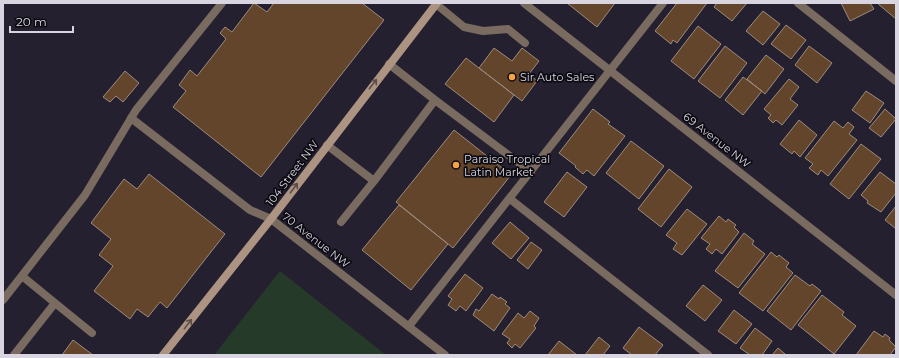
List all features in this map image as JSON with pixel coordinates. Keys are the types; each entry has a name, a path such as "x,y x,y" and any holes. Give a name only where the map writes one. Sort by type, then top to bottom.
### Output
{"main road":[{"name":"104 Street NW","path":"164,355 271,219 436,4"}],"street":[{"path":"3,300 85,195 136,110 222,3"},
{"name":"69 Avenue NW","path":"524,3 896,294"},
{"path":"409,326 663,3"},
{"path":"798,3 896,81"},
{"path":"436,4 464,26 483,31 508,29 525,43"},
{"path":"389,64 531,172"},
{"path":"341,222 436,100"},
{"name":"70 Avenue NW","path":"131,118 250,210 271,219 445,355"},
{"path":"327,145 374,181"},
{"path":"510,199 708,355"},
{"path":"22,276 92,333"},
{"path":"14,355 55,303"}],"green space":[{"path":"280,271 386,355 214,355"}],"building":[{"path":"254,3 267,12 274,3 362,3 384,20 261,177 173,107 186,91 179,85 190,70 197,76 226,39 220,33 225,27 232,32"},
{"path":"567,3 615,3 597,27"},
{"path":"677,3 707,3 677,43 673,40 671,44 655,31"},
{"path":"717,3 747,3 732,21 714,7"},
{"path":"841,3 870,3 874,9 850,21"},
{"path":"877,3 896,3 896,19"},
{"path":"763,11 780,24 763,45 746,31"},
{"path":"786,25 806,40 791,59 771,44"},
{"path":"698,26 721,44 694,79 671,61"},
{"path":"725,46 747,63 720,98 698,81"},
{"path":"809,46 832,63 817,83 795,65"},
{"name":"Sir Auto Sales","path":"494,48 512,61 522,48 539,61 529,74 537,81 522,101 479,68"},
{"path":"766,55 784,69 765,94 747,79"},
{"path":"466,58 514,95 494,122 445,84"},
{"path":"125,71 139,83 123,102 116,96 110,102 103,97"},
{"path":"743,77 762,91 743,115 725,100"},
{"path":"789,79 799,87 790,99 798,105 782,125 776,120 773,123 768,118 771,115 764,109"},
{"path":"866,91 884,103 870,123 852,110"},
{"path":"593,109 610,122 608,124 625,136 594,176 587,170 583,174 575,167 576,166 559,153"},
{"path":"885,109 896,119 881,137 869,128"},
{"path":"799,120 817,135 800,157 794,151 792,154 780,144"},
{"path":"834,121 843,128 848,122 854,127 849,134 857,140 828,176 821,170 818,175 809,168 813,164 805,158"},
{"path":"454,130 511,175 453,248 396,202"},
{"path":"631,141 664,166 639,199 606,173"},
{"path":"861,144 881,159 849,199 830,184"},
{"path":"669,169 692,187 661,227 638,209"},
{"path":"567,172 587,187 564,217 544,202"},
{"path":"880,172 896,184 896,193 881,212 867,203 868,201 861,195"},
{"path":"149,174 225,234 167,308 160,302 148,317 137,309 130,319 94,291 113,266 99,255 111,239 91,223 124,179 137,189"},
{"path":"399,205 448,244 411,290 362,250"},
{"path":"896,206 896,229 885,220"},
{"path":"687,209 707,224 682,255 673,249 677,243 666,235"},
{"path":"719,216 726,222 728,219 736,225 734,227 739,232 722,254 716,249 712,254 706,249 710,244 701,238"},
{"path":"510,222 529,238 511,259 492,243"},
{"path":"744,233 754,241 752,244 765,254 738,288 715,271"},
{"path":"531,242 542,250 528,269 517,260"},
{"path":"771,252 777,257 779,255 789,263 786,267 793,273 763,311 739,293"},
{"path":"465,274 483,288 466,311 460,306 456,311 448,305 452,299 448,296"},
{"path":"795,275 810,286 812,284 821,291 791,330 767,311"},
{"path":"703,285 722,300 705,321 686,306"},
{"path":"492,294 507,302 505,304 510,308 494,331 473,315 476,309 479,311"},
{"path":"822,295 844,312 842,315 856,326 834,354 798,325"},
{"path":"734,310 752,324 736,344 718,331"},
{"path":"530,311 539,318 534,326 536,328 520,348 515,344 512,348 507,343 510,339 502,334 518,313 524,318"},
{"path":"639,327 663,345 655,355 632,355 623,348"},
{"path":"755,328 772,341 762,355 750,355 740,348"},
{"path":"874,331 883,337 885,334 890,338 889,340 896,347 890,355 856,355"},
{"path":"599,337 610,346 603,355 585,355"},
{"path":"73,340 93,355 62,355"},
{"path":"559,341 577,355 548,355"},
{"path":"778,348 785,354 772,355"}],"place":[{"name":"Sir Auto Sales","path":"512,77"},
{"name":"Paraiso Tropical Latin Market","path":"456,165"}]}
